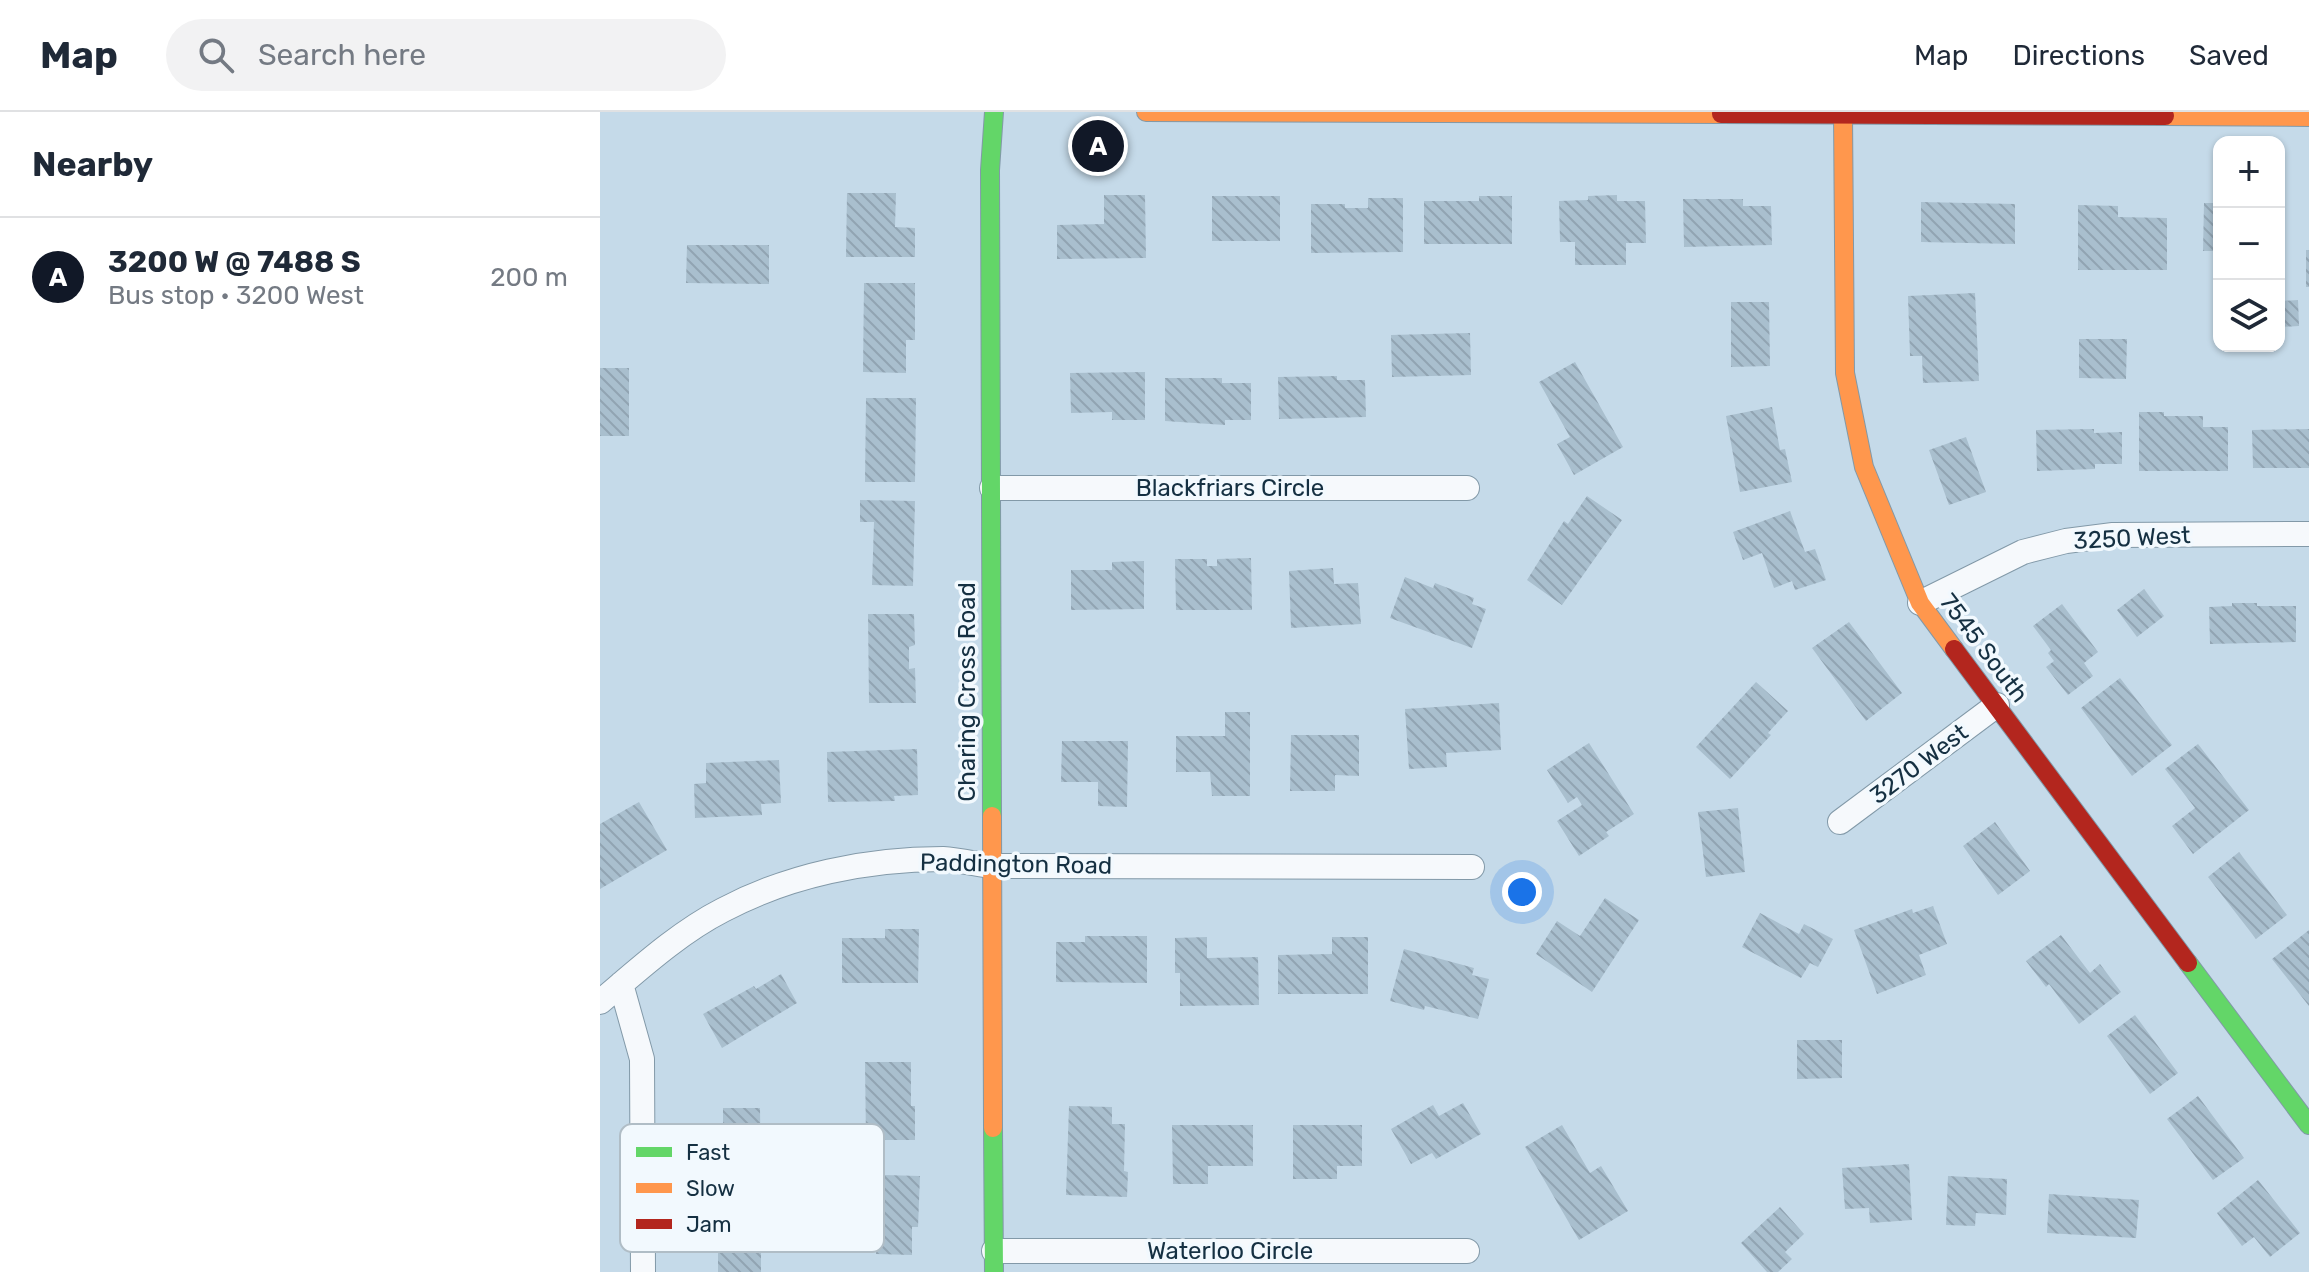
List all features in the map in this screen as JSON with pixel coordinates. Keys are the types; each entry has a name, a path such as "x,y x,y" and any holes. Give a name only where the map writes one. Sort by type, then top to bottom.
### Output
{"street":[{"name":"Charing Cross Road","path":"994,112 990,150 994,1261"},
{"path":"1146,112 2299,115"},
{"name":"7545 South","path":"1843,114 1845,373 1864,467 1920,603 2309,1125"},
{"name":"Blackfriars Circle","path":"992,488 1467,488"},
{"name":"3250 West","path":"1920,603 2023,552 2066,541 2113,535 2309,534"},
{"name":"3270 West","path":"1840,822 1997,705"},
{"name":"Paddington Road","path":"600,1002 667,947 721,911 776,886 830,871 885,862 945,859 991,866 1472,867"},
{"path":"621,984 642,1059 642,1124"},
{"name":"Waterloo Circle","path":"994,1261 1467,1251"},
{"path":"643,1252 643,1272"}],"building":[{"path":"847,193 896,193 895,227 915,228 915,257 846,257"},
{"path":"1104,195 1145,195 1146,258 1057,259 1057,225 1104,224"},
{"path":"1617,195 1617,201 1645,201 1646,243 1626,243 1626,265 1575,265 1575,242 1560,242 1559,201"},
{"path":"1212,196 1280,196 1280,241 1212,241"},
{"path":"1479,196 1512,196 1512,244 1424,244 1424,201 1479,201"},
{"path":"1368,198 1403,198 1403,252 1311,253 1311,204 1368,208"},
{"path":"1683,199 1743,199 1743,206 1771,206 1772,245 1684,247"},
{"path":"1921,202 2015,204 2015,244 1921,242"},
{"path":"2204,203 2213,203 2213,251 2203,251"},
{"path":"2078,205 2118,206 2118,217 2167,218 2167,270 2078,270"},
{"path":"687,245 769,245 769,284 686,283"},
{"path":"2306,250 2309,250 2309,287 2306,287"},
{"path":"864,283 915,283 915,340 906,340 906,373 863,372"},
{"path":"1975,293 1979,381 1923,383 1922,356 1910,356 1908,296"},
{"path":"2298,300 2299,326 2285,327 2285,301"},
{"path":"1731,302 1769,302 1770,366 1731,367"},
{"path":"1470,333 1471,375 1392,377 1391,335"},
{"path":"2079,339 2127,339 2126,379 2079,378"},
{"path":"1575,362 1623,447 1574,475 1557,444 1570,437 1539,382"},
{"path":"600,368 629,368 629,436 600,436"},
{"path":"1145,372 1145,420 1112,420 1112,412 1071,413 1070,373"},
{"path":"1337,376 1337,380 1365,380 1366,417 1279,419 1278,377"},
{"path":"1165,378 1222,378 1222,383 1251,383 1251,420 1225,420 1225,425 1165,421"},
{"path":"866,398 916,398 915,482 865,482"},
{"path":"1772,407 1780,450 1785,449 1792,482 1740,492 1726,416"},
{"path":"2139,412 2164,412 2164,416 2203,416 2203,427 2228,427 2228,471 2139,471"},
{"path":"2094,429 2094,433 2122,432 2122,464 2095,464 2095,469 2037,471 2036,430"},
{"path":"2309,429 2309,468 2253,468 2252,430"},
{"path":"1966,437 1986,492 1949,505 1929,450"},
{"path":"1587,496 1622,520 1562,605 1527,580 1564,521 1568,524"},
{"path":"860,500 915,501 913,586 872,585 874,522 860,522"},
{"path":"1790,511 1805,552 1815,549 1826,580 1795,590 1792,581 1774,588 1762,553 1743,560 1733,532"},
{"path":"1251,558 1252,610 1176,610 1175,559 1207,559 1207,566 1217,566 1217,559"},
{"path":"1144,561 1144,609 1071,610 1071,570 1112,570 1112,562"},
{"path":"1333,568 1334,584 1358,583 1361,624 1291,628 1289,571"},
{"path":"1405,577 1433,588 1435,583 1474,598 1472,604 1486,609 1472,648 1390,618"},
{"path":"2144,589 2164,616 2137,637 2117,610"},
{"path":"2232,603 2296,606 2296,642 2210,644 2209,607 2232,606"},
{"path":"2062,604 2098,652 2084,663 2093,676 2068,695 2046,667 2054,661 2048,653 2051,650 2033,626"},
{"path":"868,614 914,614 915,645 909,647 909,669 915,668 916,703 869,703"},
{"path":"1849,622 1902,693 1866,721 1812,648"},
{"path":"2120,678 2172,745 2132,776 2081,708"},
{"path":"1756,682 1788,711 1768,733 1771,735 1730,779 1696,747"},
{"path":"1499,703 1501,750 1446,753 1447,767 1409,769 1405,709"},
{"path":"1225,712 1250,712 1250,796 1212,796 1210,772 1176,772 1176,736 1225,736"},
{"path":"1291,735 1359,735 1359,776 1335,775 1335,791 1290,791"},
{"path":"1062,741 1128,741 1127,807 1098,806 1098,782 1061,782"},
{"path":"1589,743 1634,814 1606,832 1609,836 1579,856 1557,821 1582,805 1577,797 1568,803 1547,770"},
{"path":"2198,744 2249,810 2193,854 2172,826 2195,808 2165,769"},
{"path":"917,749 918,795 894,796 895,801 828,802 827,752"},
{"path":"779,760 781,803 761,804 762,815 695,818 694,784 706,783 706,763"},
{"path":"639,802 667,850 600,889 600,824"},
{"path":"1738,808 1745,872 1706,877 1698,812"},
{"path":"1995,822 2030,871 1998,895 1963,846"},
{"path":"2239,852 2287,915 2256,939 2208,877"},
{"path":"1605,898 1639,920 1592,992 1536,954 1557,921 1580,936"},
{"path":"1933,906 1947,944 1919,955 1926,975 1877,994 1854,930 1912,909 1913,913"},
{"path":"1760,913 1799,934 1804,924 1833,939 1818,967 1810,963 1801,978 1742,947"},
{"path":"885,929 919,929 918,983 842,983 842,938 885,938"},
{"path":"2309,930 2309,1006 2272,959"},
{"path":"2061,935 2090,973 2100,964 2121,992 2079,1024 2049,984 2046,987 2026,961"},
{"path":"1085,936 1147,936 1147,983 1056,982 1056,942 1085,942"},
{"path":"1207,937 1207,958 1258,957 1259,1005 1180,1006 1180,973 1175,973 1175,938"},
{"path":"1332,937 1368,937 1368,994 1278,994 1278,955 1332,954"},
{"path":"1404,949 1474,968 1472,975 1489,979 1478,1019 1390,1001"},
{"path":"781,974 797,1003 722,1048 703,1014"},
{"path":"2135,1015 2178,1073 2150,1094 2107,1036"},
{"path":"1797,1040 1842,1040 1842,1078 1797,1079"},
{"path":"865,1062 911,1062 915,1140 884,1140 884,1124 866,1124"},
{"path":"2198,1096 2244,1158 2213,1180 2167,1119"},
{"path":"1463,1103 1481,1134 1436,1159 1432,1153 1411,1164 1391,1129 1433,1105 1439,1116"},
{"path":"1069,1106 1112,1107 1112,1124 1125,1124 1127,1197 1066,1195"},
{"path":"723,1108 760,1108 760,1124 723,1124"},
{"path":"1172,1125 1253,1125 1253,1166 1208,1166 1208,1184 1173,1184"},
{"path":"1293,1125 1362,1125 1362,1166 1337,1166 1337,1179 1293,1179"},
{"path":"1562,1125 1590,1173 1601,1166 1628,1211 1579,1240 1525,1147"},
{"path":"1909,1164 1912,1220 1870,1223 1869,1208 1845,1209 1842,1168"},
{"path":"884,1175 920,1176 918,1227 912,1227 912,1255 876,1254 884,1252"},
{"path":"1948,1176 2007,1179 2006,1215 1976,1213 1975,1226 1946,1225"},
{"path":"2258,1180 2300,1233 2270,1257 2254,1237 2242,1246 2217,1213"},
{"path":"2049,1194 2139,1200 2136,1238 2047,1233"},
{"path":"1780,1207 1804,1234 1785,1252 1792,1259 1778,1272 1767,1272 1741,1243"},
{"path":"718,1252 761,1252 761,1272 718,1272"}],"traffic: fast":[{"path":"992,816 990,170 994,112"},
{"path":"2188,963 2309,1125"},
{"path":"993,1128 994,1272"}],"traffic: slow":[{"path":"1146,112 1721,114"},
{"path":"1843,114 1845,373 1864,467 1920,603 1954,649"},
{"path":"2165,116 2309,117"},
{"path":"992,816 993,1128"}],"traffic: jam":[{"path":"1721,114 2165,116"},
{"path":"1954,649 2188,963"}],"place":[{"name":"3200 W @ 7488 S","path":"1098,146"}]}
